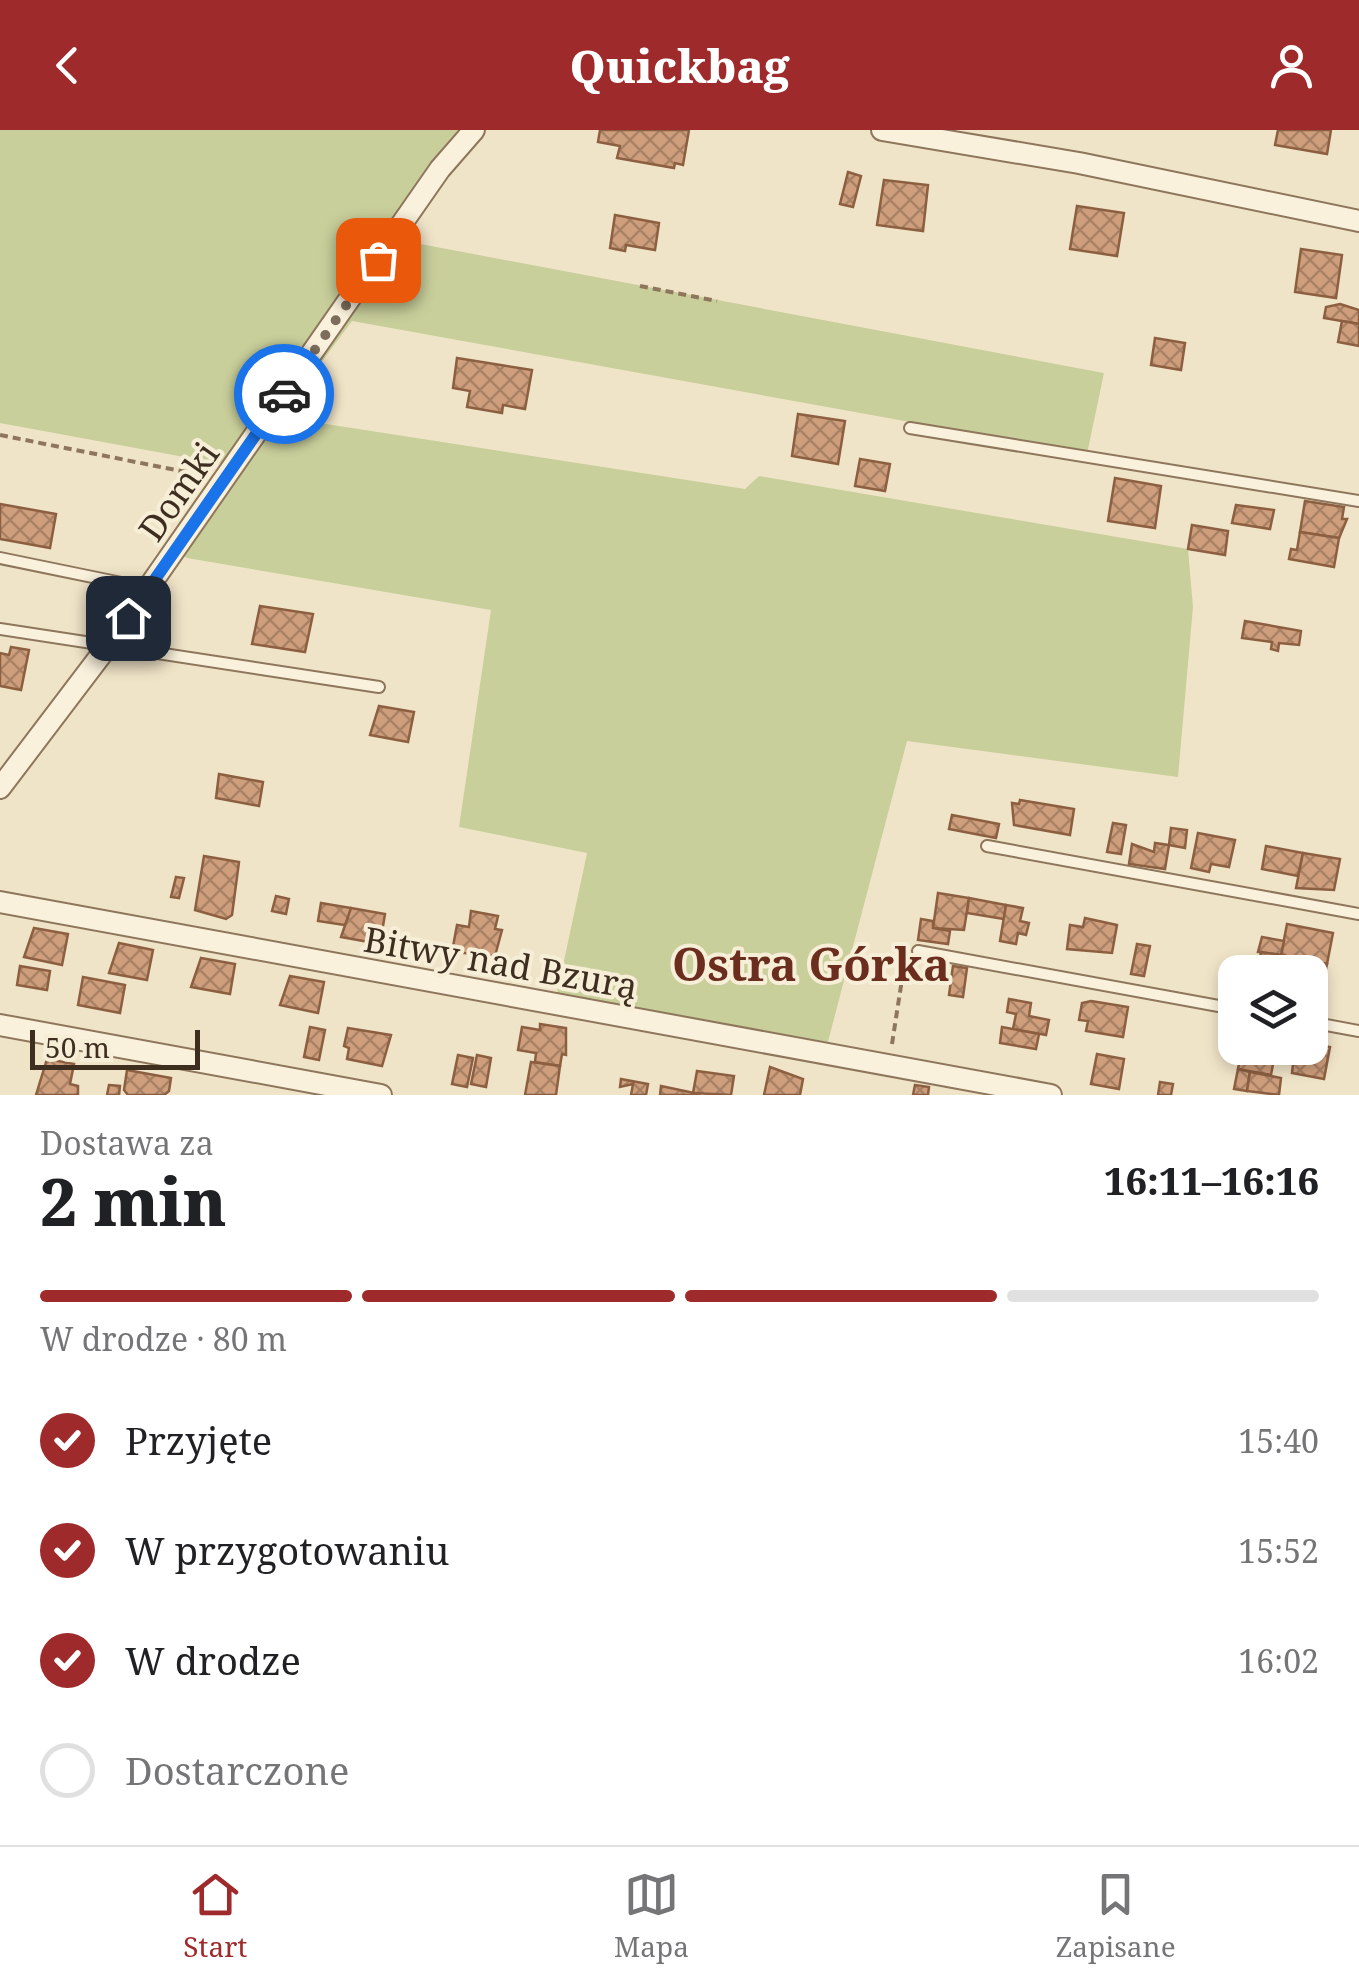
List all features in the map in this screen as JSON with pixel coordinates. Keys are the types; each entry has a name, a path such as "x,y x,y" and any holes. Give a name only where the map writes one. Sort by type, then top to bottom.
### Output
{"street":[{"name":"Domki","path":"0,788 108,648 440,170 474,130"},
{"path":"882,130 1080,163 1359,221"},
{"name":"Bitwy nad Bzurą","path":"0,902 1050,1095"},
{"path":"0,1025 381,1095"}],"lane":[{"path":"910,428 1359,501"},
{"path":"0,558 149,589"},
{"path":"0,629 379,687"},
{"path":"987,846 1359,914"},
{"path":"918,951 1218,1006"},
{"path":"1328,1025 1359,1031"}],"path":[{"path":"640,286 717,300"},
{"path":"0,435 225,480"},
{"path":"889,1064 903,963 912,950 918,951"}],"green space":[{"path":"0,130 474,130 394,239 1104,373 1087,454 352,321 281,417 745,489 759,476 1188,549 1193,607 1178,777 907,741 825,1053 555,1003 587,853 459,827 491,610 187,558 175,552 191,528 178,526 222,464 0,423"}],"building":[{"path":"600,130 689,130 683,165 675,163 674,168 617,158 620,146 598,142"},
{"path":"1278,130 1331,130 1327,154 1275,145"},
{"path":"848,172 861,176 853,207 840,204"},
{"path":"884,180 928,185 923,231 877,225"},
{"path":"1077,206 1124,213 1117,256 1070,249"},
{"path":"615,215 659,223 655,250 626,245 625,251 610,248"},
{"path":"1301,249 1342,255 1336,298 1295,292"},
{"path":"1340,304 1359,310 1359,324 1324,318 1326,307"},
{"path":"1342,321 1359,324 1359,346 1338,342"},
{"path":"1155,338 1185,343 1181,370 1151,365"},
{"path":"457,358 532,370 525,409 503,405 502,413 467,407 470,391 453,388"},
{"path":"798,414 845,421 838,464 792,456"},
{"path":"860,459 890,464 885,491 855,486"},
{"path":"1115,478 1161,486 1155,528 1108,521"},
{"path":"1305,501 1344,507 1342,519 1347,519 1339,538 1300,532"},
{"path":"0,504 56,514 50,548 0,539"},
{"path":"1236,505 1274,510 1270,529 1232,523"},
{"path":"1192,525 1228,531 1225,555 1188,549"},
{"path":"1300,532 1339,538 1334,567 1289,559 1291,549 1297,550"},
{"path":"260,606 313,614 305,652 252,644"},
{"path":"1245,621 1301,631 1299,645 1279,643 1278,651 1271,649 1272,642 1242,638"},
{"path":"11,647 29,650 21,690 0,686 0,653 9,655"},
{"path":"379,706 414,712 408,742 370,735"},
{"path":"219,774 263,782 259,806 216,798"},
{"path":"1020,800 1074,809 1070,835 1014,825 1012,803 1019,804"},
{"path":"952,815 999,824 996,838 949,829"},
{"path":"1113,823 1126,825 1121,854 1107,852"},
{"path":"1171,828 1187,830 1185,848 1169,845"},
{"path":"1198,833 1235,840 1229,867 1211,864 1209,872 1191,868"},
{"path":"1155,843 1169,845 1165,869 1129,864 1132,844 1154,852"},
{"path":"1266,846 1303,853 1298,876 1262,869"},
{"path":"1303,853 1340,859 1334,890 1296,888"},
{"path":"204,856 239,862 232,915 226,919 195,910"},
{"path":"176,877 184,878 179,898 171,897"},
{"path":"938,893 969,898 964,930 933,928"},
{"path":"276,896 289,899 286,914 272,911"},
{"path":"969,898 1006,905 1004,919 967,913"},
{"path":"321,903 351,908 349,921 344,925 318,921"},
{"path":"1006,905 1023,908 1020,921 1029,923 1026,935 1018,933 1016,944 1000,941"},
{"path":"351,908 385,914 380,944 341,937"},
{"path":"471,911 498,916 495,929 502,930 495,956 452,952 457,925 469,927"},
{"path":"1085,918 1117,925 1112,953 1067,949 1070,925 1083,927"},
{"path":"921,919 933,921 933,928 950,931 948,944 918,940"},
{"path":"1287,924 1333,933 1328,959 1328,955 1281,955"},
{"path":"34,928 68,934 62,965 24,957"},
{"path":"1262,937 1284,941 1281,955 1258,952"},
{"path":"119,943 153,950 147,980 109,973"},
{"path":"1137,944 1150,946 1144,976 1131,974"},
{"path":"201,958 235,964 230,994 191,987"},
{"path":"20,966 50,971 47,990 17,985"},
{"path":"953,966 967,968 963,997 949,995"},
{"path":"290,976 324,982 318,1013 280,1005"},
{"path":"83,977 125,985 120,1013 78,1005"},
{"path":"1009,999 1031,1003 1029,1016 1049,1020 1046,1035 1013,1029 1016,1014 1007,1012"},
{"path":"1082,1003 1128,1007 1123,1037 1086,1031 1088,1021 1079,1020"},
{"path":"540,1024 566,1028 566,1055 562,1054 560,1066 535,1062 536,1053 518,1050 522,1027 540,1030"},
{"path":"310,1027 325,1030 319,1060 304,1057"},
{"path":"1002,1027 1039,1034 1036,1049 1000,1043"},
{"path":"348,1028 391,1035 382,1066 347,1059 349,1048 344,1046"},
{"path":"1097,1054 1124,1059 1119,1089 1091,1084"},
{"path":"458,1055 473,1058 467,1087 452,1084"},
{"path":"477,1055 491,1058 486,1087 471,1084"},
{"path":"47,1059 74,1064 70,1084 78,1086 78,1095 36,1095"},
{"path":"531,1062 560,1066 556,1095 525,1095"},
{"path":"1239,1065 1273,1065 1271,1075 1238,1069"},
{"path":"1293,1065 1327,1065 1324,1079 1292,1073"},
{"path":"770,1067 803,1079 800,1095 764,1095"},
{"path":"1238,1069 1250,1072 1247,1091 1234,1089"},
{"path":"127,1070 171,1078 169,1091 164,1095 128,1095 124,1090"},
{"path":"697,1071 734,1076 731,1095 693,1093"},
{"path":"1250,1072 1281,1078 1279,1095 1247,1091"},
{"path":"621,1079 648,1084 646,1095 631,1095 633,1084 620,1087"},
{"path":"1160,1082 1173,1084 1171,1095 1158,1095"},
{"path":"109,1085 120,1086 119,1095 107,1095"},
{"path":"915,1085 929,1087 928,1095 913,1095"},
{"path":"661,1086 699,1094 660,1095"}],"way so far":[{"path":"284,394 378,260"}],"district":[{"name":"Ostra Górka","path":"811,963"}],"route":[{"path":"128,618 284,394"}]}
